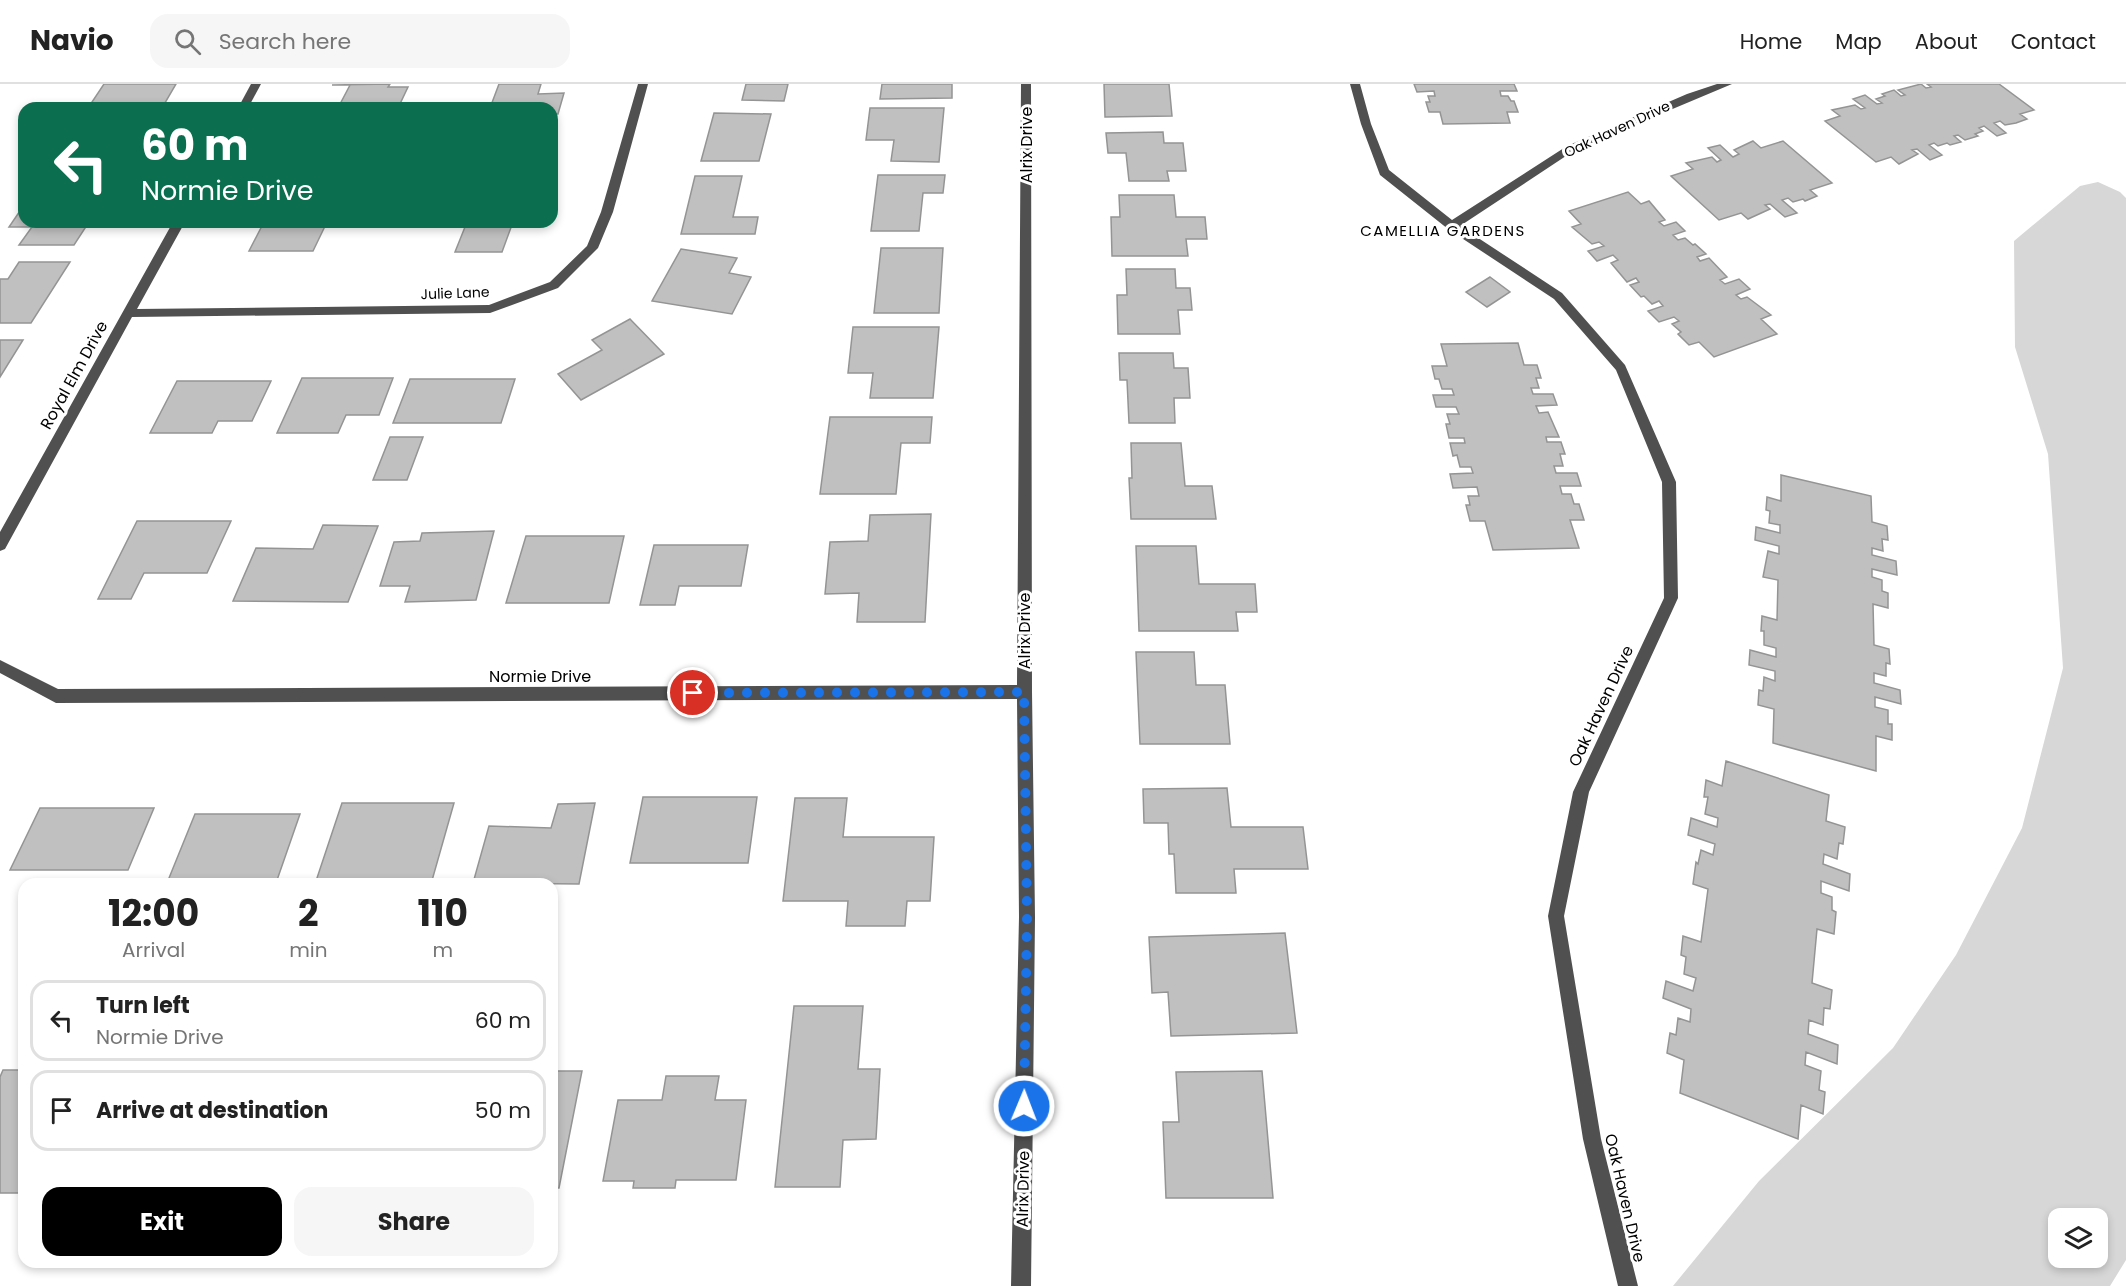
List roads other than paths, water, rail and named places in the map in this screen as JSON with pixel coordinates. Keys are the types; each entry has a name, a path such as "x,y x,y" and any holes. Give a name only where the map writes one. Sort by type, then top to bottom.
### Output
{"street":[{"path":"246,102 256,84"},
{"name":"Julie Lane","path":"128,313 490,309 554,285 592,248 607,212 643,84"},
{"name":"Alrix Drive","path":"1021,1286 1027,917 1024,692 1026,84"},
{"name":"Oak Haven Drive","path":"1355,84 1366,124 1384,172 1452,226 1558,296 1621,369 1669,482 1671,598 1581,792 1556,916 1592,1139 1628,1286"},
{"name":"Oak Haven Drive","path":"1452,226 1571,148 1691,96 1727,84"},
{"name":"Royal Elm Drive","path":"0,545 176,228"},
{"name":"Normie Drive","path":"0,666 56,696 1024,692"}],"district":[{"name":"CAMELLIA GARDENS","path":"1443,230"}]}
